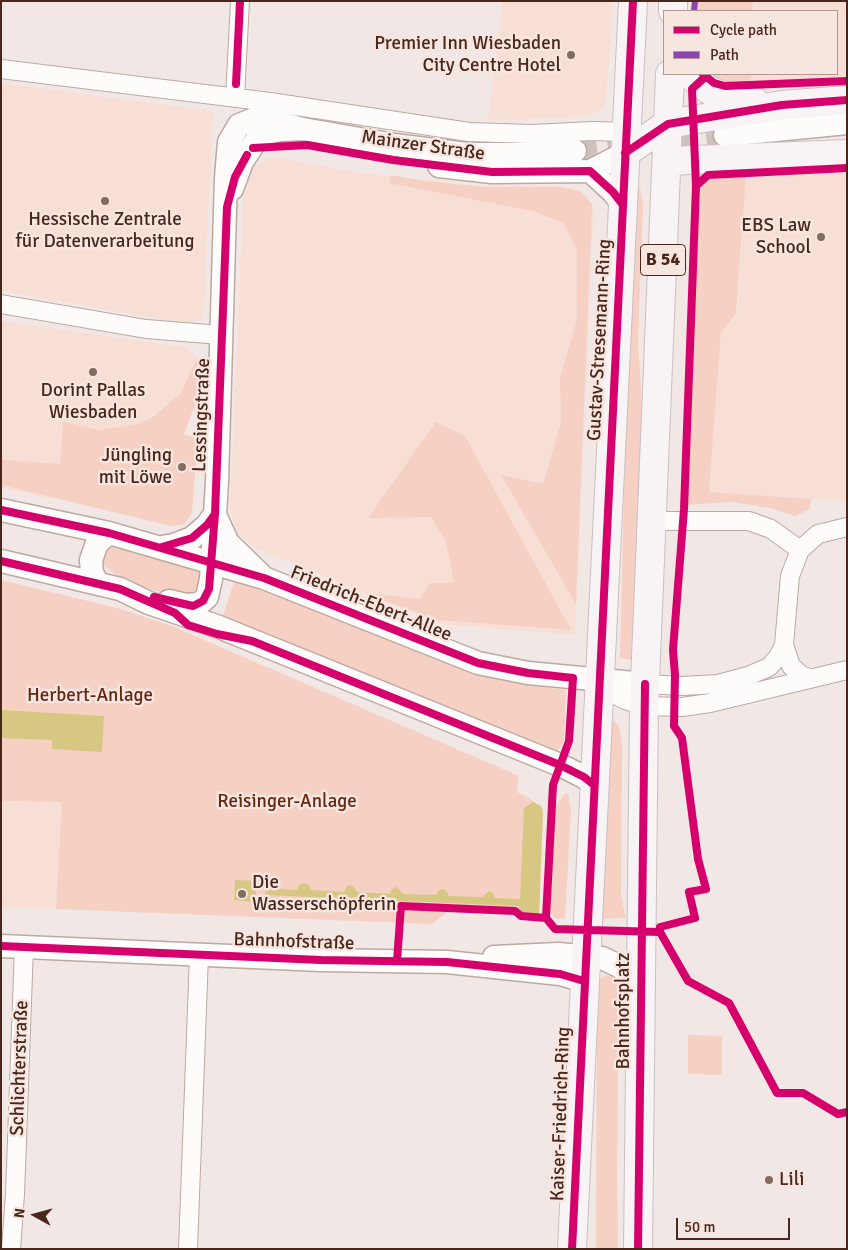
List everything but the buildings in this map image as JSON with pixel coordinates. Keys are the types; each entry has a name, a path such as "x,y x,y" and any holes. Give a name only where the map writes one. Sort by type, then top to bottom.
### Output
{"main road":[{"name":"Gustav-Stresemann-Ring","path":"599,681 622,205 631,142 633,1"},
{"name":"B 54","path":"645,695 667,161 681,121 670,75"},
{"path":"690,75 705,88 721,95 782,104 844,108"},
{"path":"631,142 681,121 782,104"},
{"path":"631,142 667,161 847,154"},
{"name":"Bahnhofsplatz","path":"584,968 599,681"},
{"name":"Bahnhofsplatz","path":"638,1249 645,695"},
{"name":"Kaiser-Friedrich-Ring","path":"572,1249 584,968"}],"street":[{"path":"236,98 240,1"},
{"name":"Mainzer Straße","path":"1,69 236,98 469,132 532,134 592,131 631,142"},
{"path":"725,135 844,108"},
{"name":"Lessingstraße","path":"109,586 186,606 199,604 207,597 212,563 215,514 227,207 227,151 232,135 239,124 247,120 261,119 304,129"},
{"name":"Mainzer Straße","path":"575,151 516,154 452,152 394,145 304,129 267,133 257,139 253,148 307,145 393,160 492,172 590,171"},
{"path":"622,205 602,181 590,171 631,142"},
{"name":"Lessingstraße","path":"227,207 235,177 242,162 253,148"},
{"path":"1,304 146,329 221,336"},
{"name":"Friedrich-Ebert-Allee","path":"1,510 109,533 264,578 478,663 528,673 599,681 645,695"},
{"path":"215,514 228,543 264,578"},
{"name":"Friedrich-Ebert-Allee","path":"160,547 174,545 192,538 207,525 215,514"},
{"path":"652,521 749,521 771,529 800,550"},
{"path":"645,695 739,679 769,666 778,657 784,645 790,576 800,550 818,534 847,527"},
{"path":"109,533 97,543 90,560 92,573 109,586"},
{"path":"1,561 109,586 149,603 224,629 560,765 584,777 594,785"},
{"path":"784,645 791,666 809,678"},
{"path":"645,695 690,707 847,670"},
{"name":"Bahnhofstraße","path":"1,946 199,955 447,962 560,974 616,963 641,989"},
{"name":"Schlichterstraße","path":"11,1249 15,1194 24,948"},
{"path":"188,1249 199,955"}],"shaded area":[{"path":"502,1 610,1 613,8 606,102 603,108 590,116 488,121"},
{"path":"753,1 847,1 847,79 750,83 751,75 838,75 838,10 752,10"},
{"name":"Hessische Zentrale für Datenverarbeitung","path":"1,83 213,111 204,311 201,318 192,322 182,323 1,291"},
{"path":"279,158 362,173 483,186 561,186 584,192 594,206 575,635 440,624 255,548 236,530 230,510 243,193 249,172 256,165 268,159"},
{"path":"847,171 847,501 709,492 721,332 737,314 746,176"},
{"path":"1,321 185,347 197,358 180,394 171,404 139,424 99,430 63,423 60,464 53,499 1,488"},
{"path":"1,710 104,716 102,752 52,749 52,740 1,738"},
{"path":"1,801 62,802 56,909 1,908"},
{"path":"533,802 541,806 543,813 539,914 519,913 519,906 265,895 266,888 297,890 299,885 304,883 309,885 311,890 344,892 347,886 352,885 357,892 390,894 392,889 397,887 403,894 436,895 442,889 446,890 449,896 482,897 489,891 492,892 495,898 520,899 524,808"},
{"path":"235,880 257,881 255,902 234,900"}],"green space":[{"path":"697,1 753,1 752,10 697,10"},
{"path":"709,75 751,75 750,83 719,82"},
{"path":"391,175 424,181 486,187 562,187 581,192 592,205 576,604 501,475 543,484 561,423 560,378 577,320 577,251 564,223 533,211 389,183"},
{"path":"746,176 736,314 721,332 709,492 811,499 810,509 795,516 770,508 732,502 687,505 699,189 705,180"},
{"path":"640,187 643,206 638,344 642,403 632,660 620,658 624,495 621,457 633,205"},
{"path":"197,358 201,363 200,392 184,434 198,439 192,512 185,524 171,526 1,485 1,460 60,464 63,422 99,430 139,424 154,416 180,394"},
{"path":"436,422 465,436 571,630 437,620 374,597 375,594 420,599 430,583 454,583 446,541 431,517 368,518"},
{"path":"131,546 195,566 202,574 201,589 185,600 122,580 102,564 107,548"},
{"path":"236,576 459,667 521,684 566,690 564,740 554,758 221,622"},
{"name":"Reisinger-Anlage","path":"1,580 117,608 172,626 519,776 517,792 529,798 543,809 539,914 450,910 432,924 56,909 62,802 1,801"},
{"path":"614,720 619,727 622,746 621,896 626,918 600,919 609,729"},
{"path":"565,793 568,794 571,810 565,919 555,918 550,912 554,809"},
{"path":"605,975 615,977 619,984 618,1249 596,1249 597,983"},
{"path":"688,1035 722,1036 722,1075 688,1074"}],"tunnel":[{"path":"575,151 725,135"}],"marked path":[{"path":"694,10 695,1"}],"cycle path":[{"path":"236,84 240,1"},
{"path":"572,1249 633,1"},
{"path":"704,75 714,83 725,86 847,81"},
{"path":"660,932 660,927 695,918 689,892 706,889 698,859 682,738 674,726 675,675 673,650 684,509 696,186 692,89 705,77"},
{"path":"625,153 668,124 782,105 847,100"},
{"path":"253,148 307,145 393,160 492,172 590,171 613,192 623,205"},
{"path":"154,597 193,606 203,601 209,589 215,514 227,207 235,177 247,155"},
{"path":"696,186 708,175 847,168"},
{"path":"1,510 109,533 264,578 478,663 528,673 573,678 569,741 553,785 546,918 555,929 660,932"},
{"path":"162,547 192,538 207,525 215,514"},
{"path":"1,561 120,589 175,613 188,625 217,634 252,641 560,765 584,777 594,785"},
{"path":"638,1249 645,684"},
{"path":"397,961 401,906 515,911 521,916 546,918"},
{"path":"660,932 688,981 729,1003 777,1093 803,1093 838,1114 847,1112"},
{"path":"1,946 321,960 447,962 560,974 584,981"}],"place":[{"name":"Premier Inn Wiesbaden City Centre Hotel","path":"571,55"},
{"name":"Hessische Zentrale für Datenverarbeitung","path":"105,201"},
{"name":"EBS Law School","path":"821,237"},
{"name":"Dorint Pallas Wiesbaden","path":"93,372"},
{"name":"Jüngling mit Löwe","path":"182,467"},
{"name":"Die Wasserschöpferin","path":"242,894"},
{"name":"Lili","path":"769,1180"}],"park label":[{"name":"Herbert-Anlage","path":"90,696"}]}
